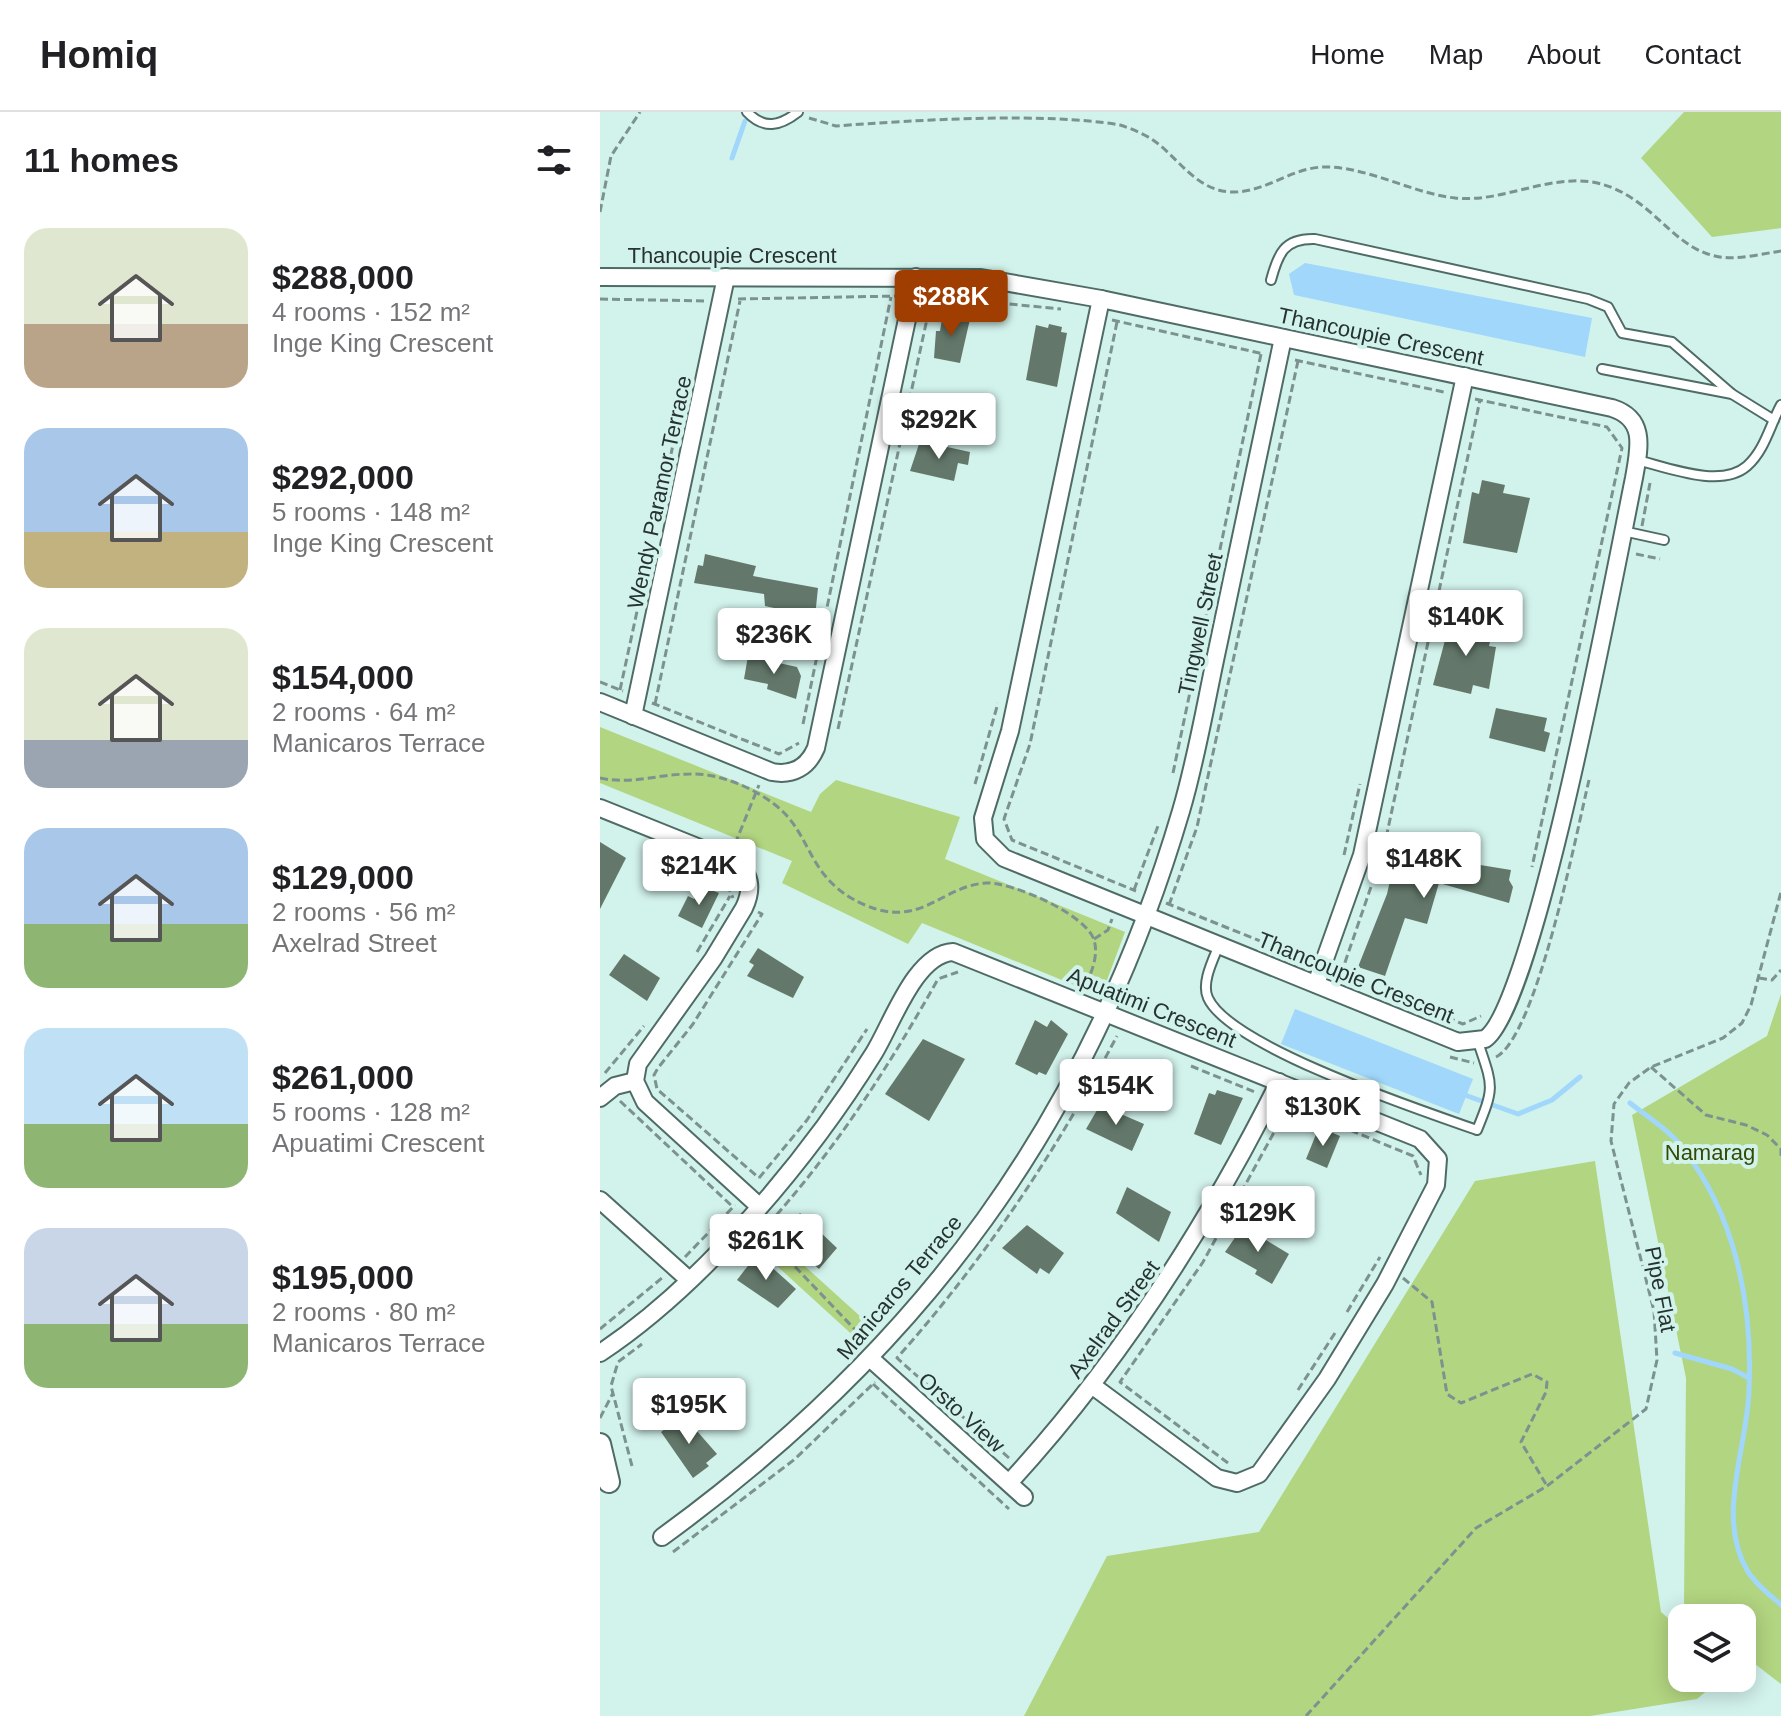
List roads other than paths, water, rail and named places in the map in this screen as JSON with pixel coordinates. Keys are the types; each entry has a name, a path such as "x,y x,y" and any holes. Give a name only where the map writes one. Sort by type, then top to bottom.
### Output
{"street":[{"name":"Thancoupie Crescent","path":"600,277 916,277 1013,282 1100,308 1283,338 1621,411 1638,428 1637,460 1541,906 1501,1022 1493,1034 1478,1042 1458,1042 1001,857 988,845 982,831 983,818 1010,731 1100,308"},
{"name":"Wendy Paramor Terrace","path":"633,716 726,277"},
{"path":"600,702 765,769 782,773 796,770 809,762 816,748 916,277"},
{"name":"Tingwell Street","path":"1145,916 1192,769 1283,338"},
{"path":"1316,984 1348,902 1371,820 1465,376"},
{"path":"600,808 729,860 741,867 748,878 750,892 738,900 705,972 641,1058 635,1081 643,1100 759,1206"},
{"name":"Manicaros Terrace","path":"662,1537 730,1487 803,1426 871,1359 940,1280 1003,1195 1058,1106 1107,1012 1145,916"},
{"name":"Apuatimi Crescent","path":"600,1353 688,1279 759,1206 829,1119 932,958 959,953 1420,1139 1432,1149 1438,1162 1436,1185 1385,1284 1344,1352 1263,1470 1243,1483 1217,1478 1093,1386"},
{"path":"600,1098 618,1084 635,1081"},
{"name":"Axelrad Street","path":"1009,1483 1093,1386 1171,1277 1225,1188 1279,1082"},
{"path":"600,1200 688,1279"},
{"name":"Orsto View","path":"871,1359 879,1378 1024,1497"},
{"path":"600,1444 609,1482"}],"lane":[{"path":"747,112 757,122 769,125 783,124 802,114"},
{"path":"1271,280 1278,254 1286,246 1315,239 1588,299 1608,307 1622,333 1672,342 1732,394 1774,420"},
{"path":"1602,369 1732,394"},
{"path":"1637,460 1718,476 1746,467 1763,443 1781,405"},
{"path":"1623,531 1664,540"},
{"path":"1219,945 1208,976 1207,996 1218,1012 1271,1047 1304,1063 1477,1130 1492,1094 1478,1042"}],"water":[{"path":"1305,263 1592,318 1585,357 1294,295 1289,274"},
{"path":"1295,1009 1473,1079 1459,1114 1281,1044"}],"waterway":[{"path":"732,158 745,121"},
{"path":"1462,1094 1518,1114 1552,1100 1580,1077"},
{"path":"1630,1103 1676,1140 1700,1173 1728,1231 1744,1294 1749,1359 1747,1413 1733,1505 1734,1528 1747,1570 1781,1605"},
{"path":"1675,1353 1732,1369 1749,1378"}],"park label":[{"name":"Namarag","path":"1710,1152"}]}
